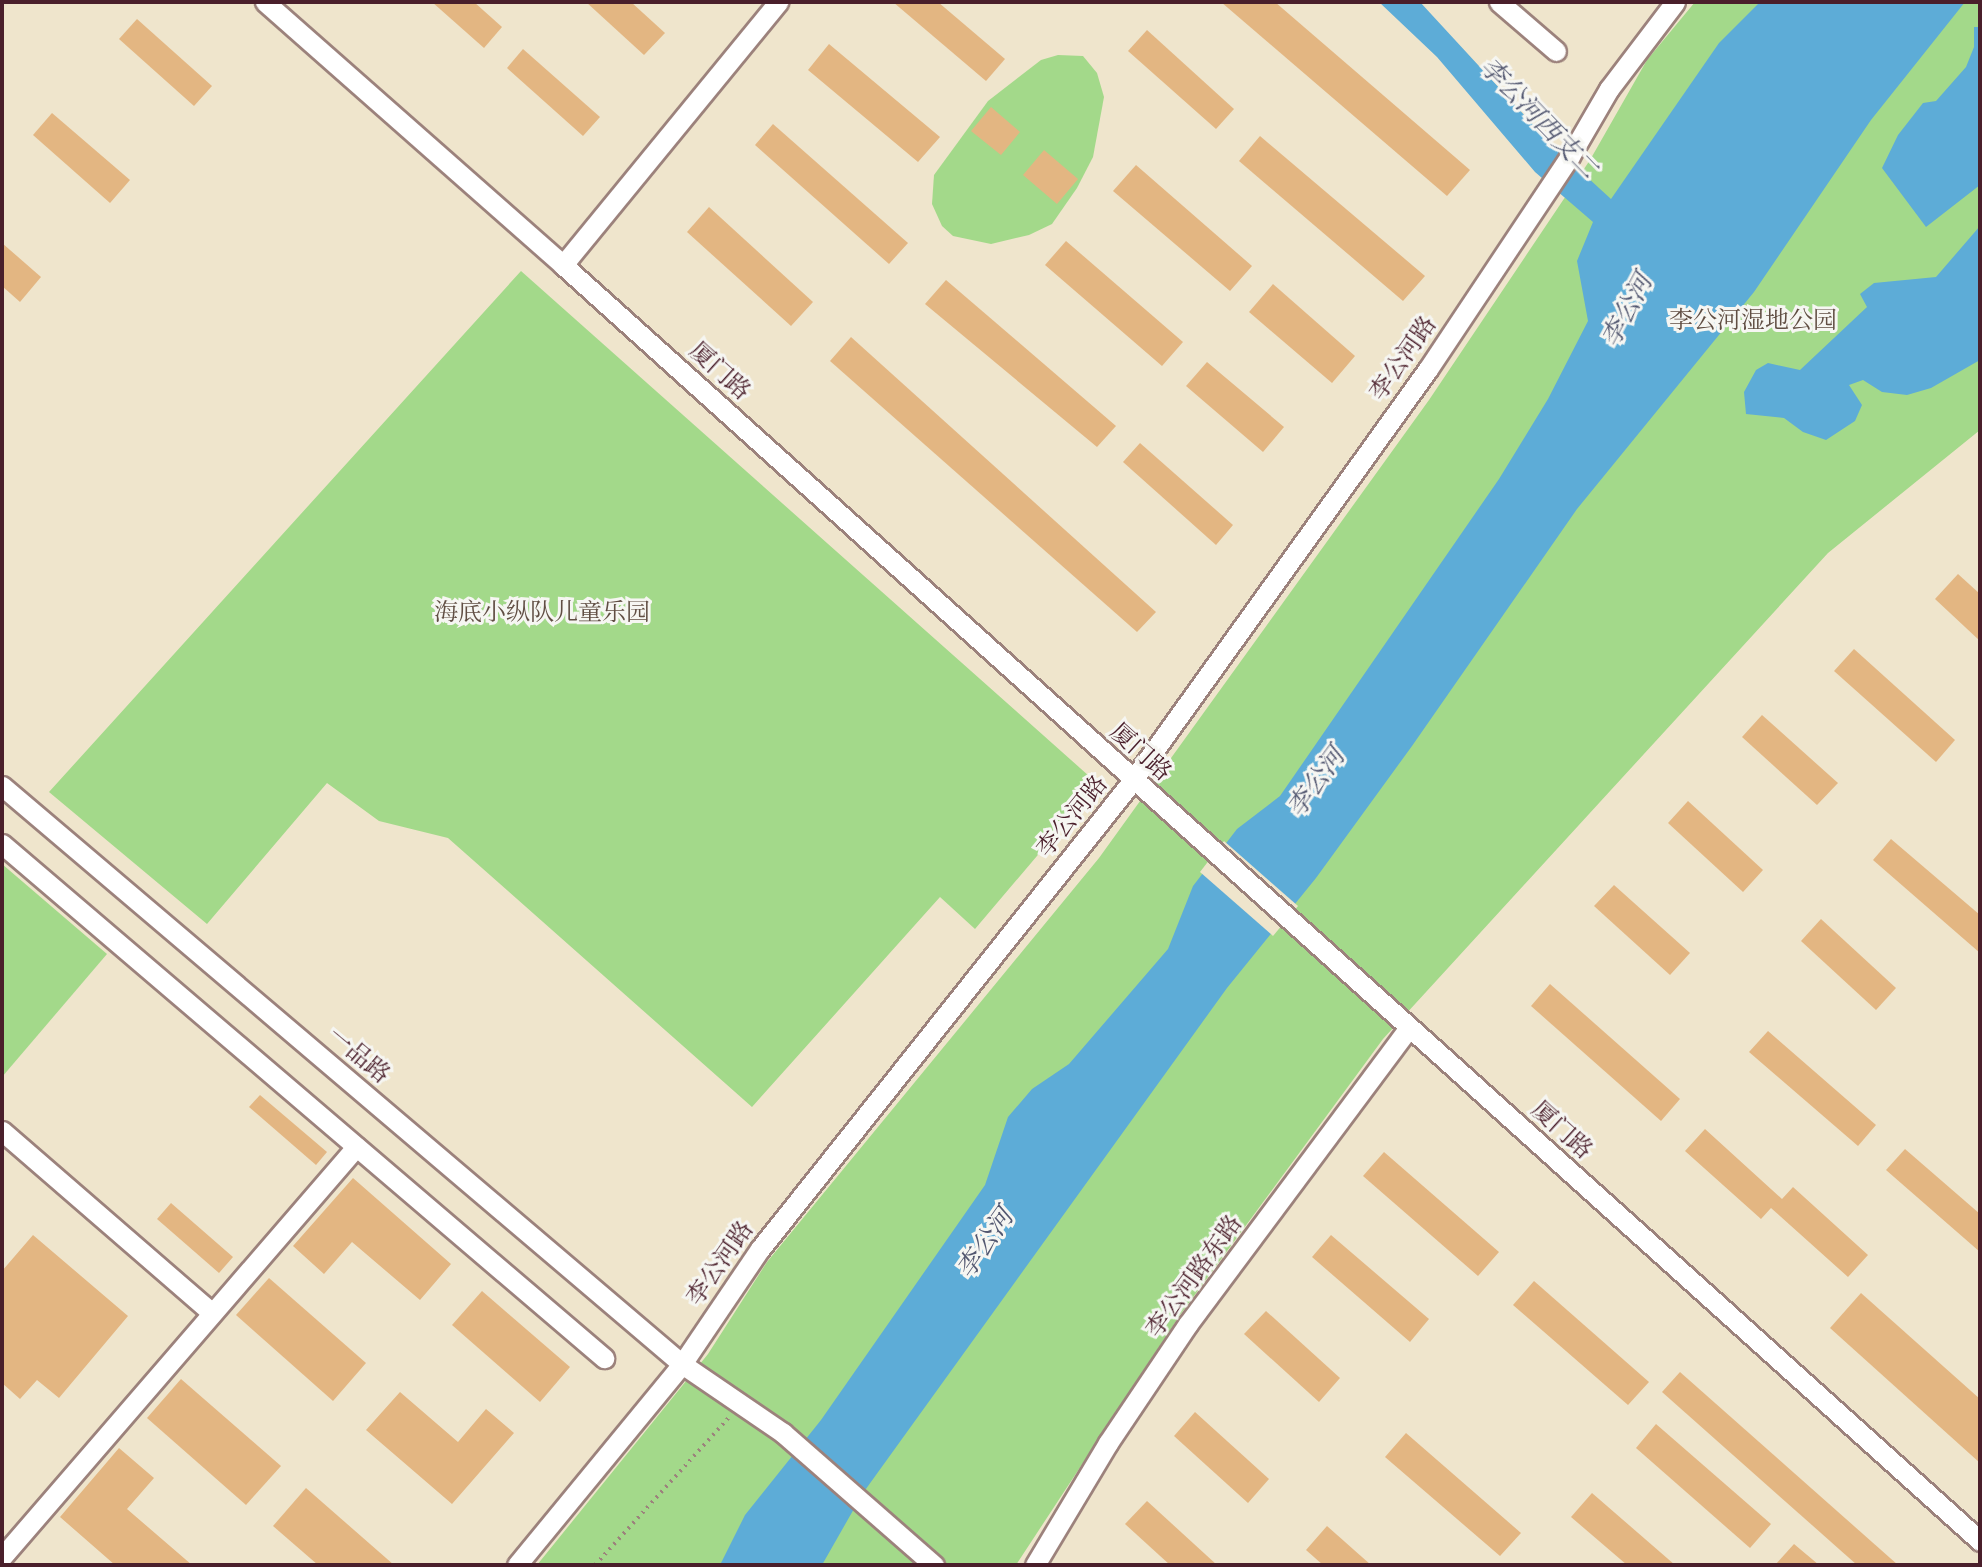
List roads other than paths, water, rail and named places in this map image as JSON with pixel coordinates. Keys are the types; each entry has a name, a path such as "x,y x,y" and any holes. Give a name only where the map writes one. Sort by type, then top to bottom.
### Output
{"street":[{"name":"厦门路","path":"265,2 563,264 1180,823 1980,1541"},
{"path":"563,264 778,2"},
{"path":"1499,2 1556,51"},
{"name":"李公河路","path":"517,1565 682,1364 760,1249 1133,780 1428,369 1570,156 1609,89 1675,2"},
{"name":"一品路","path":"2,786 682,1364 742,1402 783,1433 934,1565"},
{"path":"2,844 604,1358"},
{"name":"李公河路东路","path":"1035,1565 1108,1443 1188,1324 1409,1027"},
{"path":"2,1131 212,1313"},
{"path":"2,1558 356,1147"}],"water":[{"name":"李公河","path":"1379,2 1420,2 1551,144 1611,199 1719,43 1760,2 1965,2 1871,120 1754,292 1577,509 1412,746 1316,878 1227,988 863,1493 822,1565 720,1565 745,1515 821,1420 985,1185 1008,1117 1032,1089 1069,1064 1168,949 1193,886 1237,829 1280,796 1499,479 1548,399 1588,321 1577,261 1593,222 1535,172 1437,57"},
{"path":"1974,27 1980,27 1980,185 1926,227 1882,168 1898,135 1923,103 1936,101 1966,67 1974,47"},
{"path":"1980,226 1980,360 1931,388 1907,395 1882,392 1863,380 1849,385 1862,405 1855,421 1826,440 1803,432 1784,418 1746,414 1744,392 1756,370 1768,363 1800,370 1867,307 1860,294 1874,283 1936,277"}],"water label":[{"name":"李公河西支二","path":"1538,119"}],"park label":[{"name":"李公河湿地公园","path":"1753,322"},
{"name":"海底小纵队儿童乐园","path":"542,614"}]}
